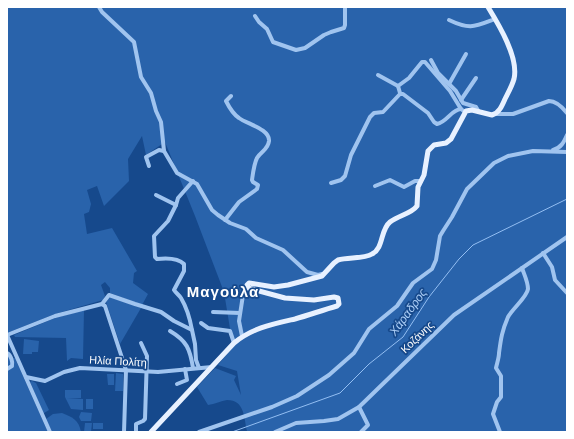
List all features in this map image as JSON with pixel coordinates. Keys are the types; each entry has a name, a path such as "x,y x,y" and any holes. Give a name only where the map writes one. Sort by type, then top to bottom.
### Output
{"main road":[{"path":"151,432 192,390 234,342 242,336 264,326 337,306 339,302 338,298 334,297 314,300 280,298 248,288 248,283 274,287 317,278 325,274 338,260 369,255 375,252 389,223 417,206 418,187 424,175 425,162 430,149 434,146 446,143 451,139 463,110 492,115 501,107 515,78 514,68 509,48 488,7"}],"street":[{"path":"99,7 102,12 134,42 141,78 152,93 156,111 161,122 164,151 179,174 193,181 201,189 212,210 225,220 246,229 255,237 281,249 307,272 318,275 325,274"},
{"path":"102,7 102,12"},
{"path":"255,16 267,29 273,42 299,50 305,48 324,35 344,28 345,7"},
{"path":"449,20 469,27 477,26 495,19"},
{"path":"449,84 466,54"},
{"path":"431,60 438,73 456,91 461,100 465,104 476,107 479,112"},
{"path":"398,86 409,78 422,62 425,62 450,91 463,110"},
{"path":"378,75 398,86 400,93 425,111 437,124 443,122 457,109 463,110"},
{"path":"461,100 476,78"},
{"path":"331,183 341,180 345,176 351,155 370,117 374,113 383,112 400,93"},
{"path":"225,220 239,202 257,189 258,185 252,180 257,159 267,148 269,138 262,129 250,125 233,112 226,100 231,96"},
{"path":"494,114 513,114 549,101 565,107 567,113"},
{"path":"548,151 558,149 562,146 567,135"},
{"path":"149,166 146,157 159,150 164,151"},
{"path":"198,432 272,407 297,396 329,374 354,353 369,329 397,306 413,283 432,269 436,260 440,236 470,186 494,163 508,156 534,151 567,152"},
{"path":"375,186 390,180 404,187 415,181 421,181"},
{"path":"193,181 178,198 168,221 154,236 155,257 157,259 164,258 180,261 184,264 184,271 174,290 187,309 190,318 199,368"},
{"path":"156,196 176,205"},
{"name":"Κοζάνης","path":"275,432 296,424 338,419 359,406 454,315 567,237"},
{"path":"543,253 552,267 554,278 567,293"},
{"path":"500,432 493,414 497,402 501,397 500,374 496,368 499,344 501,334 509,315 526,295 527,285 522,268"},
{"path":"50,432 7,335 55,316 102,304 109,295 161,312 174,321 192,330"},
{"path":"242,336 239,322 243,296"},
{"path":"102,304 105,306 126,370 124,432"},
{"path":"213,312 240,313"},
{"path":"201,323 208,328 230,331 234,342"},
{"path":"170,331 187,346 193,368"},
{"path":"136,432 136,424 145,419 147,355 141,343"},
{"path":"7,353 10,355 12,363 12,366 7,368"},
{"name":"Ηλία Πολίτη","path":"26,378 44,381 64,372 80,368 162,372 212,367"},
{"path":"184,369 192,390"},
{"path":"177,384 187,380"},
{"path":"359,406 368,425 361,432"}],"shaded area":[{"path":"7,7 567,7 567,432 243,432 247,431 243,411 237,403 227,400 208,405 197,387 215,368 236,376 234,380 241,395 237,371 218,365 233,347 224,292 165,142 146,155 142,136 128,159 129,181 104,206 97,186 87,190 91,204 89,212 84,214 87,234 112,228 137,271 134,273 133,283 148,294 142,305 110,293 110,288 105,282 101,285 105,296 103,300 55,314 7,333"},
{"path":"110,297 141,308 120,344 106,302"},
{"path":"84,310 83,359 71,358 67,361 66,338 15,337 14,335 55,318"},
{"path":"24,339 39,341 38,352 23,354"},
{"path":"7,356 11,359 15,358 48,432 7,432"},
{"path":"116,373 123,374 123,391 115,391"},
{"path":"107,374 114,374 114,385 108,385"},
{"path":"32,381 36,383 49,410 44,413 30,382"},
{"path":"65,390 81,390 81,398 67,398 83,399 83,410 71,409 65,397"},
{"path":"86,399 93,399 93,409 86,409"},
{"path":"81,412 92,413 91,421 81,421 79,417"},
{"path":"62,413 77,422 81,432 52,432 46,419 53,414"},
{"path":"85,423 92,423 91,432 84,432"},
{"path":"93,423 103,423 103,429 93,429"}],"waterway":[{"name":"Χάραδρος","path":"232,432 340,393 369,364 403,337 429,297 459,259 473,245 567,199"}],"district":[{"name":"Μαγούλα","path":"223,291"}]}
